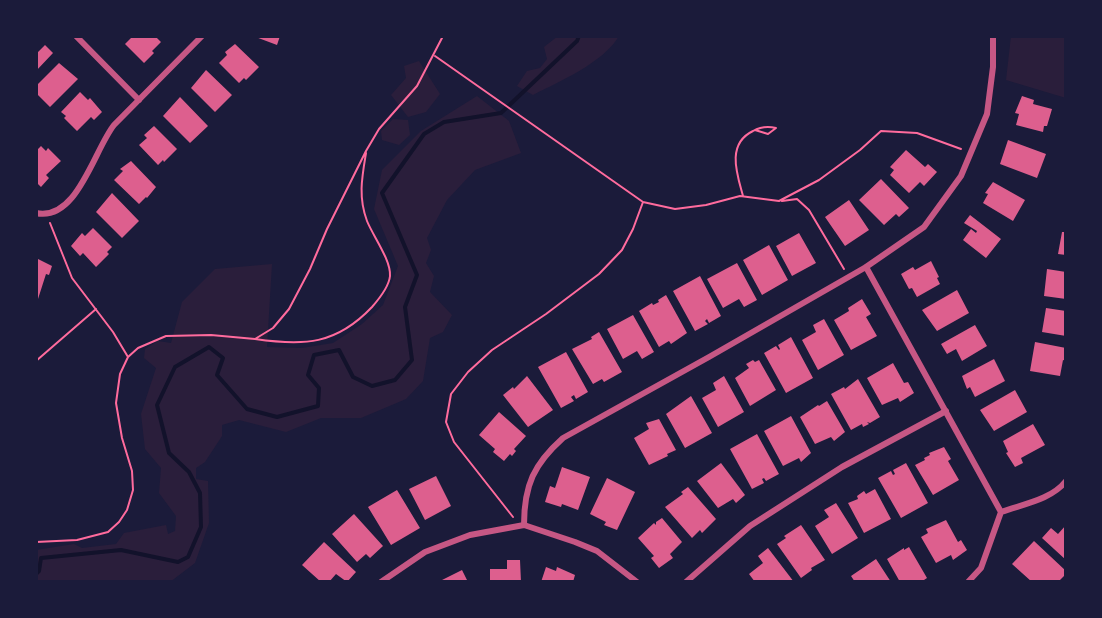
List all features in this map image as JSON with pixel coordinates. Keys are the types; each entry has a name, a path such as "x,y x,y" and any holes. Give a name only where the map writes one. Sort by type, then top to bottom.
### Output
{"street":[{"path":"76,36 139,100"},
{"path":"36,213 46,215 57,212 69,201 84,181 106,135 202,36"},
{"path":"524,525 526,496 533,472 544,454 563,438 849,277 924,227 961,176 987,114 993,67 993,36"},
{"path":"866,267 1001,512 981,567 968,582"},
{"path":"686,582 750,526 842,467 946,411"},
{"path":"1001,512 1044,498 1061,488 1066,480"},
{"path":"381,582 425,552 470,535 524,525 597,551 637,582"}],"path":[{"path":"255,339 273,328 289,309 366,151 380,129 417,86 435,56 443,36"},
{"path":"435,56 643,202 675,209 706,205 743,196 779,201 797,199 809,210 849,277"},
{"path":"743,196 736,170 736,151 744,137 755,130 765,127 776,128 768,134 755,130"},
{"path":"779,201 819,180 860,150 881,131 917,133 970,152"},
{"path":"36,542 76,540 108,532 127,510 133,490 132,471 122,438 116,403 120,374 128,357 138,348 166,336 211,335 289,344 329,339 360,320 381,298 390,277 388,264 367,221 362,205 360,189 366,151"},
{"path":"524,525 510,514 454,442 446,422 451,394 468,372 492,350 546,314 599,274 622,250 643,202"},
{"path":"46,215 72,278 113,332 128,357"},
{"path":"36,361 96,309"}],"shaded area":[{"path":"558,36 619,36 603,55 592,63 533,95 517,86 527,71 540,68 547,59 544,47"},
{"path":"1011,36 1066,36 1066,98 1006,80"},
{"path":"419,61 440,94 426,112 408,117 391,95 406,78 404,66"},
{"path":"477,96 509,121 521,153 475,170 447,200 427,238 431,250 426,263 434,276 430,292 452,315 443,332 430,338 423,381 406,399 361,418 321,418 286,432 239,420 222,425 222,436 205,462 196,468 196,479 208,481 209,523 195,563 170,582 36,582 36,550 74,544 82,548 116,544 124,533 166,525 168,534 175,531 176,516 159,493 161,468 145,449 141,414 156,368 144,358 145,349 158,341 171,343 182,302 215,269 272,264 267,347 302,348 333,343 362,324 383,305 398,266 374,209 382,170 421,131"},
{"path":"393,119 408,120 410,135 399,145 382,140 381,131"}],"building":[{"path":"133,36 155,36 161,42 144,63 125,44"},
{"path":"253,36 280,36 277,45"},
{"path":"235,44 259,67 246,80 244,78 239,83 219,63 227,55 225,52"},
{"path":"45,45 53,53 36,71 36,50 38,52"},
{"path":"59,63 78,79 50,107 36,93 36,86"},
{"path":"206,70 232,95 215,112 191,88"},
{"path":"80,92 88,100 90,98 102,112 94,120 91,117 77,131 61,112"},
{"path":"1022,96 1034,100 1033,104 1052,109 1043,132 1016,125 1019,114 1015,113"},
{"path":"180,97 208,126 190,143 163,116"},
{"path":"154,126 177,149 158,165 139,145 147,138 144,135"},
{"path":"1008,140 1046,154 1037,178 1000,164"},
{"path":"41,146 46,151 48,148 61,161 46,175 49,178 41,187 36,182 36,151"},
{"path":"906,150 925,167 928,164 937,172 924,186 920,182 909,193 890,175 894,170 890,167"},
{"path":"131,161 156,187 139,204 114,180 123,171 120,169"},
{"path":"881,179 909,208 899,217 896,214 884,225 859,200"},
{"path":"993,182 1025,200 1013,221 983,203 988,194 985,193"},
{"path":"112,193 139,221 122,238 96,212"},
{"path":"849,200 869,230 845,246 825,217"},
{"path":"970,215 1001,239 986,258 963,240 971,229 976,233 977,231 964,223"},
{"path":"93,228 112,247 107,252 109,254 96,267 83,253 80,256 71,246 82,233 85,236"},
{"path":"1062,232 1066,232 1066,255 1058,254"},
{"path":"799,233 816,263 792,276 776,246"},
{"path":"769,245 788,280 762,295 743,260"},
{"path":"36,258 52,266 49,275 46,274 38,299 36,298"},
{"path":"931,261 940,284 917,297 912,288 909,289 901,274 913,267 915,270"},
{"path":"737,263 757,300 744,307 739,299 723,308 707,279"},
{"path":"1047,269 1066,272 1066,299 1044,296"},
{"path":"700,276 721,316 709,323 707,319 705,321 708,324 695,331 673,291"},
{"path":"957,290 969,313 937,331 922,310"},
{"path":"666,295 687,333 671,344 669,341 659,347 639,311 652,303 653,305 659,302 658,300"},
{"path":"862,299 871,314 866,317 877,336 851,350 834,320 849,311 848,308"},
{"path":"1046,308 1066,311 1066,336 1042,332"},
{"path":"633,315 654,352 642,359 637,351 623,359 607,329"},
{"path":"824,319 844,355 818,370 802,340 816,332 813,325"},
{"path":"975,325 987,346 962,361 956,349 947,354 941,344"},
{"path":"599,332 622,372 604,382 602,379 593,384 572,349 592,339 591,337"},
{"path":"791,337 813,378 786,393 764,353 776,346 779,350 778,345"},
{"path":"1035,342 1066,348 1066,361 1063,360 1060,376 1030,371"},
{"path":"566,352 588,392 576,399 574,395 571,397 574,401 561,408 538,367"},
{"path":"994,359 1005,381 975,397 970,387 967,389 962,376"},
{"path":"753,360 755,362 759,360 776,390 750,406 735,378 749,368 746,364"},
{"path":"893,363 904,383 908,382 914,393 900,402 898,398 882,405 867,378"},
{"path":"527,376 553,410 528,427 503,395 513,387 514,389"},
{"path":"724,376 744,412 718,427 702,398 716,390 713,383"},
{"path":"858,379 880,417 870,423 867,422 869,424 863,427 862,424 851,430 831,394 844,387 845,389"},
{"path":"1015,390 1027,412 994,431 980,410"},
{"path":"691,396 712,433 685,448 666,414"},
{"path":"827,401 845,432 834,441 831,437 815,444 800,417"},
{"path":"499,412 526,436 514,449 516,451 512,456 510,454 504,461 493,452 495,449 479,435"},
{"path":"791,416 811,453 801,462 799,458 783,466 764,431"},
{"path":"659,419 676,450 649,465 634,438 649,429 646,423"},
{"path":"1033,424 1045,445 1021,458 1023,463 1015,467 1006,453 1008,452 1003,441"},
{"path":"757,434 779,474 766,481 762,479 764,483 752,489 730,449"},
{"path":"944,447 951,459 948,461 959,480 933,495 915,465 925,460 924,458 930,455 929,453"},
{"path":"721,463 745,495 736,503 733,499 718,508 697,481"},
{"path":"906,463 928,503 901,518 878,478 891,471 893,475 895,474 893,470"},
{"path":"562,467 590,477 578,510 562,504 561,507 545,502 550,486 555,488"},
{"path":"436,476 451,506 425,520 409,489"},
{"path":"607,478 635,492 617,530 604,525 606,522 590,514"},
{"path":"688,487 716,519 702,533 700,530 692,538 665,507 683,494 681,492"},
{"path":"875,489 891,519 864,533 848,503 858,499 857,496 864,491 866,494"},
{"path":"397,490 420,528 391,545 368,507"},
{"path":"836,503 858,538 832,554 815,526 829,517 824,510"},
{"path":"354,514 383,546 370,558 366,554 357,562 332,534"},
{"path":"662,518 682,542 670,554 673,558 659,568 651,558 654,556 638,538"},
{"path":"946,520 958,542 961,540 967,550 953,560 951,555 936,563 921,537 928,533 926,529"},
{"path":"801,525 825,560 811,568 812,570 801,578 777,544 786,538 784,536"},
{"path":"1066,525 1066,560 1042,538 1051,528 1058,534"},
{"path":"1034,541 1066,571 1058,582 1032,582 1012,564"},
{"path":"324,542 356,572 347,582 336,574 329,582 321,582 302,565"},
{"path":"909,547 927,578 921,582 900,582 887,559"},
{"path":"768,548 794,582 755,582 749,574 763,563 758,556"},
{"path":"876,559 891,582 855,582 851,576"},
{"path":"507,560 520,560 521,582 490,582 490,569 507,569"},
{"path":"546,567 556,571 557,567 575,575 573,582 541,582"},
{"path":"462,570 468,582 438,582"}],"waterway":[{"path":"36,574 39,571 41,558 121,550 178,562 188,557 201,527 200,493 189,472 169,453 157,405 175,367 209,347 223,358 217,375 247,409 277,417 318,406 319,388 308,375 314,355 339,350 353,377 372,386 395,380 412,360 405,307 417,275 382,193 424,134 444,122 501,113 577,41 579,36"}]}
